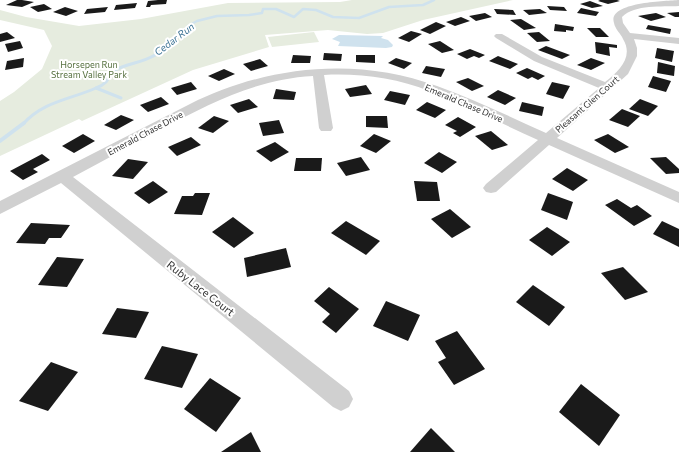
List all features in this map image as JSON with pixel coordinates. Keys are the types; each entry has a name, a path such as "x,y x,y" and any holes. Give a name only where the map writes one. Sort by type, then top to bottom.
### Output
{"street":[{"name":"Pleasant Glen Court","path":"491,188 624,72 632,58 632,45 628,36 617,21 616,17 622,11 679,3"},
{"path":"499,36 529,56 546,64 608,87"},
{"path":"628,36 679,41"},
{"path":"318,72 326,128"},
{"name":"Emerald Chase Drive","path":"0,208 226,91 285,75 318,72 377,74 416,83 441,92 679,198"},
{"name":"Ruby Lace Court","path":"62,176 341,399"}],"green space":[{"name":"Horsepen Run Stream Valley Park","path":"352,0 513,0 423,20 383,33 367,34 328,30 265,35 269,47 193,70 82,121 79,119 0,156 0,101 14,92 42,69 52,46 44,30 0,20 0,10 26,17 79,26 141,19 228,3 340,2"},
{"path":"314,32 319,42 272,47 268,37"}],"water":[{"path":"339,35 383,36 381,38 388,40 393,45 392,47 386,48 338,46 340,42 332,39"}],"building":[{"path":"17,0 34,2 22,7 6,5"},
{"path":"167,0 166,4 151,5 150,7 146,7 148,1"},
{"path":"590,1 603,6 592,8 580,4"},
{"path":"598,1 620,1 608,4"},
{"path":"137,3 135,8 114,10 116,5"},
{"path":"44,4 52,9 38,12 30,7"},
{"path":"547,6 564,7 567,11 550,10"},
{"path":"65,7 78,11 66,16 53,12"},
{"path":"108,7 105,12 84,14 87,9"},
{"path":"581,8 599,12 596,16 577,13"},
{"path":"494,9 513,10 516,15 497,14"},
{"path":"540,9 547,13 529,15 523,10"},
{"path":"679,12 679,17 675,17 667,13"},
{"path":"485,13 492,17 476,21 469,16"},
{"path":"656,13 666,17 651,21 638,16"},
{"path":"461,17 470,21 455,26 446,22"},
{"path":"521,19 536,28 524,30 510,20"},
{"path":"436,22 446,26 430,34 420,30"},
{"path":"555,24 574,27 573,31 554,31"},
{"path":"648,25 671,29 670,34 646,29"},
{"path":"587,28 600,28 609,37 596,37"},
{"path":"411,31 422,34 409,42 398,38"},
{"path":"7,32 15,38 0,42 0,34"},
{"path":"539,32 550,41 537,42 527,33"},
{"path":"20,41 23,48 8,52 5,44"},
{"path":"440,41 454,50 442,53 428,44"},
{"path":"595,42 617,45 617,48 609,47 610,56 596,53"},
{"path":"546,46 570,55 562,59 538,50"},
{"path":"657,48 674,51 672,62 655,58"},
{"path":"470,49 485,55 479,58 474,56 467,59 457,54"},
{"path":"324,53 342,54 341,61 323,60"},
{"path":"293,55 311,56 310,63 291,63"},
{"path":"356,55 375,55 375,63 356,62"},
{"path":"498,56 518,64 510,69 489,61"},
{"path":"24,58 23,67 5,70 7,61"},
{"path":"396,58 412,63 404,69 388,63"},
{"path":"591,58 605,63 591,70 577,65"},
{"path":"260,59 268,66 251,71 243,64"},
{"path":"658,62 675,66 674,76 657,73"},
{"path":"426,66 445,69 441,77 422,73"},
{"path":"527,68 545,76 538,80 532,77 528,79 516,73"},
{"path":"224,69 235,74 219,81 208,76"},
{"path":"653,76 671,81 666,92 648,87"},
{"path":"468,78 484,86 472,91 456,82"},
{"path":"191,82 197,89 177,95 171,88"},
{"path":"552,82 570,86 563,99 546,94"},
{"path":"366,85 372,94 350,97 345,89"},
{"path":"276,89 296,92 294,100 273,99"},
{"path":"498,90 516,98 505,105 487,97"},
{"path":"390,91 410,95 405,105 384,100"},
{"path":"161,97 169,104 148,112 140,105"},
{"path":"249,99 258,107 238,113 230,105"},
{"path":"640,99 658,106 648,116 629,109"},
{"path":"427,102 446,110 435,118 416,110"},
{"path":"522,102 544,107 542,116 519,111"},
{"path":"622,109 640,116 628,127 609,120"},
{"path":"121,115 134,120 116,130 104,125"},
{"path":"214,116 229,121 213,133 198,128"},
{"path":"366,116 387,116 388,128 366,127"},
{"path":"458,117 476,127 460,137 453,133 457,131 445,125"},
{"path":"279,120 284,133 263,136 259,123"},
{"path":"491,131 508,145 492,150 475,136"},
{"path":"83,134 95,141 74,153 62,146"},
{"path":"374,134 391,141 376,153 360,146"},
{"path":"608,134 629,147 615,153 594,140"},
{"path":"191,137 201,145 177,156 168,147"},
{"path":"275,142 289,152 271,162 256,151"},
{"path":"439,152 457,162 442,173 424,163"},
{"path":"42,154 50,160 33,169 38,172 23,180 10,171"},
{"path":"361,157 370,170 346,176 337,163"},
{"path":"666,157 679,169 679,173 666,174 650,158"},
{"path":"296,158 322,158 321,171 294,171"},
{"path":"128,159 148,162 133,179 112,176"},
{"path":"567,168 588,180 573,191 552,179"},
{"path":"153,181 168,192 149,204 134,193"},
{"path":"414,181 437,182 440,201 417,201"},
{"path":"195,193 210,193 202,215 174,214 182,196 193,196"},
{"path":"548,193 573,202 567,220 541,210"},
{"path":"617,199 631,208 637,205 652,216 634,226 605,205"},
{"path":"450,209 471,227 452,238 431,219"},
{"path":"233,217 254,233 234,248 212,232"},
{"path":"346,221 380,241 366,255 331,233"},
{"path":"662,221 679,229 679,247 653,234"},
{"path":"31,223 70,225 61,238 49,238 45,244 16,243"},
{"path":"547,227 570,242 552,256 529,240"},
{"path":"286,248 291,267 247,277 244,258"},
{"path":"57,257 84,259 67,287 38,285"},
{"path":"623,267 648,292 625,300 601,273"},
{"path":"533,285 565,307 549,326 516,302"},
{"path":"329,287 359,309 336,333 322,322 330,314 314,301"},
{"path":"386,301 420,315 408,341 373,326"},
{"path":"117,308 149,312 136,338 102,334"},
{"path":"457,331 485,369 454,385 438,362 446,358 435,341"},
{"path":"162,346 198,354 182,388 144,379"},
{"path":"51,362 78,372 48,411 19,401"},
{"path":"210,378 241,398 216,432 184,409"},
{"path":"581,384 620,415 599,446 559,412"},
{"path":"431,428 455,452 410,452"},
{"path":"251,432 261,452 221,452"}],"waterway":[{"name":"Cedar Run","path":"154,56 174,41 188,26 197,21 217,16 249,15 262,13 263,9 276,9 294,17 303,9 316,10 333,17 359,18 389,7 423,5 434,0"},
{"name":"Cedar Run","path":"96,88 106,82 115,70 155,55"},
{"name":"Cedar Run","path":"24,123 39,110 96,88"},
{"path":"96,88 121,98"},
{"name":"Cedar Run","path":"0,141 24,123"}]}
